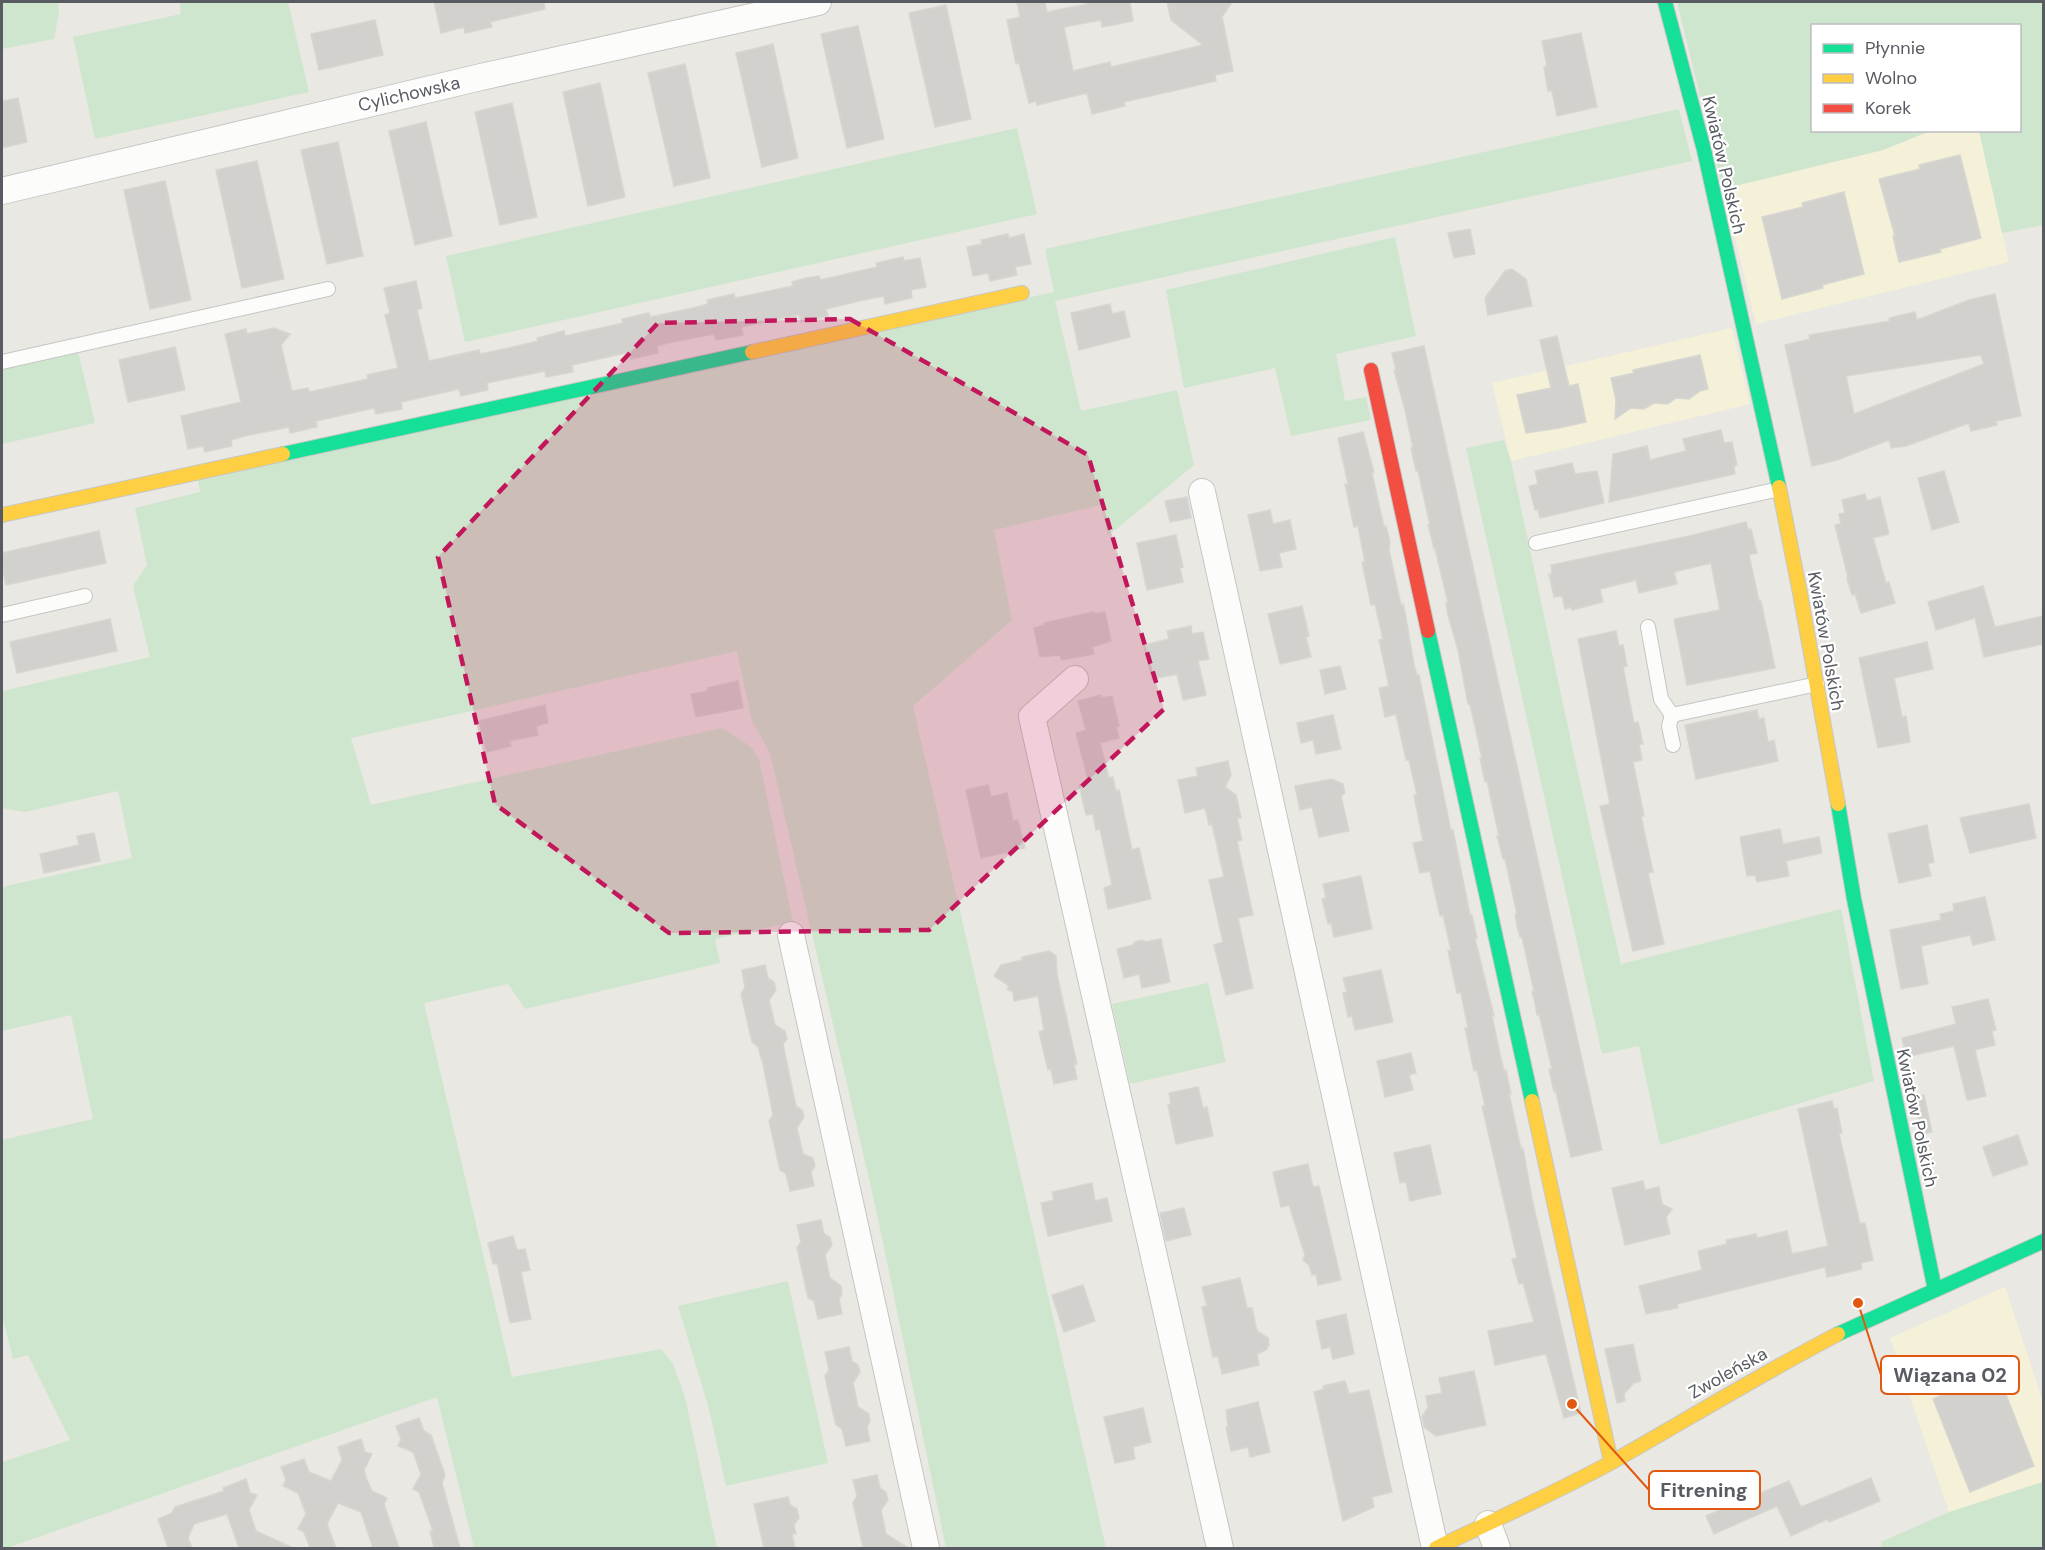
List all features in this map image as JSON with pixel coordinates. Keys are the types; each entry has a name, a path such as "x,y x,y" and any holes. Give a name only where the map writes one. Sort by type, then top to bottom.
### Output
{"street":[{"name":"Cylichowska","path":"2,191 481,77 818,2"},
{"name":"Kwiatów Polskich","path":"1665,2 1704,150 1779,489 1817,684 1854,899 1935,1290"},
{"path":"2,515 1022,293"},
{"path":"1371,370 1611,1462"},
{"path":"1202,492 1436,1548"},
{"path":"1075,679 1032,717 1220,1548"},
{"path":"792,935 926,1548"},
{"name":"Zwoleńska","path":"1436,1548 1611,1462 1792,1358 1852,1327 2043,1241"},
{"path":"1488,1524 1497,1548"}],"lane":[{"path":"2,363 328,289"},
{"path":"104,507 194,487"},
{"path":"1536,543 1779,489"},
{"path":"2,615 85,596"},
{"path":"1648,627 1661,699 1672,716 1669,726 1673,745"},
{"path":"1672,716 1817,684"}],"highlighted area":[{"path":"850,319 1088,455 1164,709 929,930 669,933 495,804 438,557 658,323"}],"shaded area":[{"path":"1928,132 1979,132 2009,262 1756,324 1723,189 1883,150"},
{"path":"1732,328 1750,404 1511,461 1492,383"},
{"path":"2005,1287 2043,1402 2043,1482 1949,1512 1890,1338"}],"green space":[{"path":"2,2 58,2 59,12 54,39 2,49"},
{"path":"180,2 288,2 309,92 95,139 73,37 181,14"},
{"path":"1677,2 2043,2 2043,225 2002,233 1979,132 2021,132 2021,24 1811,24 1811,132 1928,132 1883,150 1723,189"},
{"path":"1679,109 1692,161 1055,301 1081,411 1177,390 1194,465 1108,536 1101,505 994,530 1012,620 913,706 1106,1548 946,1548 876,1209 770,753 752,721 737,651 351,738 371,805 722,728 750,746 759,759 793,922 715,939 720,963 525,1009 508,984 424,1003 512,1377 661,1349 673,1364 685,1397 717,1548 474,1548 437,1397 2,1548 2,1462 70,1440 28,1355 13,1359 2,1315 2,1140 93,1119 71,1015 2,1031 2,887 132,858 118,791 25,812 2,808 2,691 150,657 133,586 147,565 135,508 200,492 198,479 1054,292 1045,249"},
{"path":"1017,128 1037,214 465,342 446,256"},
{"path":"1395,237 1416,336 1336,354 1345,401 1366,397 1371,420 1291,436 1275,368 1184,388 1166,290"},
{"path":"78,351 95,423 2,444 2,368"},
{"path":"1504,440 1511,461 1621,964 1841,909 1874,1081 1660,1145 1639,1046 1602,1054 1466,448"},
{"path":"1208,983 1226,1062 1130,1084 1112,1004"},
{"path":"788,1281 828,1463 726,1486 709,1409 678,1306"},
{"path":"2043,1482 2043,1548 1882,1548 1881,1542 1949,1512"}],"building":[{"path":"434,2 544,2 545,9 490,22 492,27 465,33 464,27 441,33"},
{"path":"1017,2 1045,2 1047,12 1087,4 1086,2 1130,2 1133,21 1102,27 1101,20 1064,27 1073,71 1110,62 1111,67 1203,45 1171,20 1167,2 1232,2 1222,17 1233,71 1215,75 1216,81 1124,102 1125,106 1092,114 1087,93 1037,105 1036,101 1029,103 1019,63 1016,64 1007,20 1020,17"},
{"path":"946,5 971,119 935,127 909,13"},
{"path":"375,20 383,55 319,70 311,34"},
{"path":"858,26 884,139 847,148 821,34"},
{"path":"1581,33 1597,107 1557,116 1552,91 1548,91 1544,67 1547,66 1542,41"},
{"path":"773,44 798,158 762,167 736,53"},
{"path":"685,64 710,178 674,186 648,73"},
{"path":"600,83 625,197 588,206 563,92"},
{"path":"18,98 27,142 2,148 2,101"},
{"path":"512,103 537,217 500,225 475,112"},
{"path":"426,122 452,236 415,245 389,131"},
{"path":"338,142 363,256 327,264 301,150"},
{"path":"1960,155 1981,238 1940,249 1941,252 1899,262 1893,236 1895,236 1879,179 1920,169 1919,165"},
{"path":"257,161 284,279 242,288 216,170"},
{"path":"165,181 191,300 150,309 124,190"},
{"path":"1844,192 1864,274 1782,299 1762,217 1803,207 1802,203"},
{"path":"1470,229 1475,254 1454,258 1448,233"},
{"path":"1008,234 1009,238 1024,234 1031,264 1015,267 1017,275 990,281 988,273 973,276 967,247 982,244 981,240"},
{"path":"903,257 904,261 920,258 926,287 911,290 912,298 885,304 884,296 868,299 826,309 828,316 801,322 799,315 741,327 743,335 716,340 714,334 672,342 657,346 658,353 631,359 630,352 572,365 573,372 546,377 545,371 487,383 488,390 461,396 459,389 401,402 402,409 376,414 374,408 316,421 317,427 290,433 289,427 245,436 231,440 232,446 205,452 203,446 188,449 181,416 241,402 225,334 246,329 247,334 274,328 290,334 281,345 292,391 308,388 309,392 368,379 367,375 398,368 385,315 390,313 384,288 416,281 422,308 417,310 429,361 479,350 480,354 509,348 538,341 537,338 564,331 565,336 623,323 622,319 649,313 650,317 693,308 708,304 707,300 734,294 735,298 793,286 792,282 806,278 819,276 820,280 877,267 876,263"},
{"path":"1512,269 1526,279 1532,306 1488,315 1485,298 1505,271"},
{"path":"1995,294 2021,416 1996,421 1997,425 1971,431 1969,423 1906,446 1891,448 1889,440 1837,460 1812,466 1785,345 1810,339 1809,335 1890,321 1889,318 1915,312 1917,320 1969,300","holes":["1981,355 1984,364 1854,414 1846,376"]},
{"path":"1110,304 1112,314 1124,311 1130,337 1079,350 1071,313"},
{"path":"1557,336 1569,386 1578,384 1586,422 1526,433 1517,395 1551,388 1540,340"},
{"path":"1424,346 1602,1150 1571,1157 1556,1092 1554,1092 1549,1069 1552,1069 1539,1014 1537,1015 1532,992 1534,991 1522,937 1520,937 1517,926 1515,914 1517,914 1505,859 1503,859 1497,836 1499,836 1480,758 1482,758 1448,615 1446,603 1448,603 1428,525 1430,525 1411,448 1413,447 1405,410 1394,370 1396,370 1392,353"},
{"path":"175,347 185,390 128,402 119,360"},
{"path":"1700,355 1708,389 1700,391 1689,399 1676,398 1668,404 1654,403 1644,409 1631,408 1615,419 1616,400 1611,378 1634,373 1633,370"},
{"path":"1721,430 1724,443 1732,442 1737,465 1734,466 1735,474 1609,502 1613,454 1647,446 1650,460 1686,451 1683,439"},
{"path":"1363,432 1374,472 1372,473 1384,527 1386,526 1390,542 1389,550 1401,605 1403,604 1405,612 1414,665 1419,675 1451,831 1453,830 1470,915 1472,915 1477,938 1475,939 1494,1016 1492,1016 1500,1054 1504,1071 1506,1070 1521,1149 1523,1148 1532,1199 1581,1413 1564,1418 1546,1354 1495,1365 1488,1331 1534,1322 1523,1283 1519,1284 1512,1259 1517,1258 1482,1106 1485,1106 1477,1070 1474,1071 1465,1028 1468,1028 1461,993 1457,993 1443,915 1440,916 1430,871 1420,873 1413,843 1423,841 1414,795 1417,795 1409,760 1406,760 1396,714 1385,717 1379,688 1389,686 1379,640 1383,639 1375,604 1371,605 1362,562 1365,562 1358,526 1354,527 1338,438"},
{"path":"1572,463 1575,474 1597,471 1604,503 1540,518 1538,509 1535,510 1529,486 1538,484 1535,471"},
{"path":"1944,471 1959,522 1932,530 1918,478"},
{"path":"1865,494 1867,501 1880,497 1889,534 1873,538 1886,583 1889,582 1895,603 1861,613 1855,594 1852,595 1835,525 1841,524 1839,514 1845,513 1842,500"},
{"path":"1187,497 1191,518 1170,522 1165,501"},
{"path":"1270,510 1273,524 1290,520 1296,549 1279,553 1282,567 1260,571 1248,515"},
{"path":"1746,522 1748,530 1751,529 1757,553 1749,555 1775,668 1687,685 1674,619 1720,610 1711,563 1674,572 1677,584 1639,593 1636,580 1600,589 1603,602 1572,610 1571,607 1565,609 1562,596 1554,597 1549,574 1552,574 1551,565"},
{"path":"99,531 106,563 6,585 2,553"},
{"path":"1176,535 1183,567 1180,568 1183,582 1147,590 1137,543"},
{"path":"1983,586 1995,627 2043,616 2043,644 1984,657 1975,618 1936,630 1928,602"},
{"path":"1302,606 1311,657 1280,664 1268,614"},
{"path":"1094,612 1094,614 1105,612 1111,641 1092,647 1094,654 1062,660 1060,655 1040,657 1034,628 1045,625 1044,623"},
{"path":"110,619 117,651 17,673 10,642"},
{"path":"1191,626 1192,634 1203,632 1209,659 1198,661 1206,695 1183,700 1177,674 1152,679 1144,645 1169,639 1167,631"},
{"path":"1616,631 1619,646 1623,645 1627,666 1623,667 1634,723 1638,722 1643,744 1639,744 1642,760 1633,762 1653,872 1648,873 1664,944 1633,951 1600,806 1610,804 1578,639"},
{"path":"1927,642 1933,669 1894,678 1902,717 1906,716 1910,742 1878,748 1859,658"},
{"path":"1340,666 1346,689 1325,694 1320,670"},
{"path":"738,681 743,708 696,717 691,694"},
{"path":"1101,695 1101,698 1112,696 1119,726 1116,727 1119,738 1100,743 1109,778 1113,777 1116,791 1119,790 1132,850 1139,848 1151,899 1108,909 1104,888 1112,885 1100,829 1096,830 1093,814 1086,815 1079,785 1089,783 1076,733 1086,730 1078,701"},
{"path":"545,705 548,723 536,726 538,735 509,741 511,746 487,752 479,721"},
{"path":"1757,710 1759,719 1764,718 1768,742 1774,740 1778,761 1696,779 1685,725"},
{"path":"1333,715 1341,749 1316,754 1313,740 1301,743 1297,723"},
{"path":"1228,761 1231,775 1225,787 1236,795 1241,818 1237,818 1242,840 1237,841 1253,915 1238,918 1253,988 1226,995 1214,945 1223,942 1209,880 1224,877 1212,824 1209,825 1205,808 1185,813 1178,780 1198,776 1196,768"},
{"path":"1332,779 1343,784 1345,793 1341,796 1349,831 1319,837 1312,807 1300,810 1295,786"},
{"path":"988,785 991,797 1007,793 1013,821 1018,820 1025,848 981,858 966,790"},
{"path":"2029,804 2036,838 1970,853 1960,818"},
{"path":"1927,825 1934,862 1928,864 1931,876 1899,883 1888,834"},
{"path":"1780,829 1783,844 1819,837 1822,853 1786,861 1789,876 1757,882 1755,875 1747,876 1740,837"},
{"path":"94,833 100,861 44,873 40,854 79,845 77,836"},
{"path":"1361,876 1372,929 1334,937 1331,923 1328,924 1322,899 1326,898 1323,884"},
{"path":"1985,897 1995,940 1973,945 1970,935 1921,946 1928,984 1901,989 1890,930 1941,920 1940,914 1954,911 1953,904"},
{"path":"1161,939 1170,982 1142,988 1139,974 1124,978 1117,949 1142,940 1146,942"},
{"path":"1049,951 1056,956 1057,975 1077,1064 1074,1064 1077,1079 1054,1084 1051,1069 1048,1070 1039,1032 1044,1030 1038,996 1014,1001 1013,992 1007,989 1009,986 994,976 1001,965"},
{"path":"765,965 768,978 774,982 776,990 769,1000 775,1025 785,1031 787,1039 783,1044 796,1106 802,1110 804,1117 797,1128 803,1154 813,1158 815,1166 811,1172 814,1186 790,1191 786,1174 780,1170 769,1121 773,1115 763,1064 758,1047 752,1042 741,994 745,987 742,970"},
{"path":"1381,970 1393,1022 1355,1030 1352,1016 1348,1017 1343,993 1347,992 1343,978"},
{"path":"1988,999 1996,1030 1992,1031 1995,1045 1975,1050 1986,1096 1967,1100 1954,1046 1906,1057 1902,1038 1956,1024 1952,1007"},
{"path":"1411,1053 1416,1073 1409,1075 1413,1090 1385,1097 1377,1061"},
{"path":"1198,1087 1203,1108 1207,1107 1213,1136 1176,1144 1168,1105 1171,1104 1169,1093"},
{"path":"1924,1095 1932,1132 1922,1134 1914,1097"},
{"path":"1832,1101 1834,1109 1837,1108 1842,1133 1839,1134 1860,1224 1865,1223 1873,1260 1861,1263 1862,1269 1827,1277 1825,1267 1677,1304 1678,1308 1646,1314 1639,1286 1702,1270 1698,1251 1727,1244 1726,1240 1756,1234 1757,1238 1787,1231 1792,1254 1828,1246 1798,1109"},
{"path":"2018,1135 2028,1164 1993,1176 1983,1147"},
{"path":"1430,1145 1441,1194 1410,1201 1406,1182 1400,1183 1394,1153"},
{"path":"1308,1164 1313,1187 1319,1186 1341,1280 1318,1285 1316,1274 1312,1275 1309,1265 1303,1260 1305,1255 1289,1205 1281,1207 1273,1172"},
{"path":"1643,1181 1645,1190 1659,1187 1662,1204 1672,1209 1666,1217 1670,1234 1625,1245 1612,1188"},
{"path":"1092,1183 1095,1201 1107,1198 1112,1221 1048,1236 1041,1203 1054,1200 1052,1192"},
{"path":"1184,1208 1191,1235 1166,1241 1160,1213"},
{"path":"821,1220 824,1234 830,1237 832,1245 825,1255 830,1278 841,1286 842,1294 839,1299 842,1314 818,1319 814,1301 808,1298 797,1248 801,1242 797,1225"},
{"path":"513,1236 517,1250 525,1249 530,1270 521,1272 531,1319 510,1323 497,1263 493,1264 488,1243"},
{"path":"1240,1278 1247,1308 1252,1308 1257,1331 1268,1338 1269,1345 1266,1350 1257,1354 1259,1365 1222,1374 1218,1356 1213,1357 1202,1307 1207,1306 1202,1287"},
{"path":"1083,1285 1095,1321 1064,1332 1052,1295"},
{"path":"1346,1314 1354,1354 1333,1359 1330,1347 1322,1349 1316,1321"},
{"path":"1633,1344 1641,1381 1634,1383 1624,1394 1625,1401 1617,1403 1605,1349"},
{"path":"849,1347 852,1361 858,1365 860,1372 853,1383 858,1407 869,1414 870,1421 867,1427 870,1441 846,1446 842,1429 836,1425 830,1400 825,1376 829,1370 825,1352"},
{"path":"1474,1371 1486,1425 1436,1436 1424,1427 1422,1417 1428,1407 1426,1396 1442,1393 1439,1378"},
{"path":"1998,1374 2034,1466 1970,1492 1933,1399 1977,1379 1978,1382"},
{"path":"1345,1381 1349,1394 1369,1390 1392,1492 1372,1497 1374,1507 1343,1521 1314,1392 1324,1389 1323,1386"},
{"path":"1258,1402 1270,1452 1250,1457 1248,1447 1231,1451 1226,1427 1228,1427 1226,1410"},
{"path":"1143,1408 1151,1442 1133,1447 1135,1459 1115,1463 1104,1417"},
{"path":"419,1418 424,1431 431,1435 445,1475 442,1483 460,1548 434,1548 430,1531 433,1531 419,1492 413,1489 421,1474 413,1452 398,1446 401,1439 396,1426"},
{"path":"361,1439 365,1452 372,1454 364,1470 367,1480 372,1491 387,1498 384,1504 399,1548 373,1548 361,1512 338,1503 327,1524 336,1548 310,1548 304,1532 298,1529 306,1514 298,1493 283,1486 286,1480 281,1467 304,1459 309,1472 331,1481 342,1460 338,1447"},
{"path":"877,1475 880,1488 886,1492 888,1500 881,1510 886,1534 908,1548 863,1548 853,1503 857,1496 853,1480"},
{"path":"1871,1478 1880,1501 1829,1522 1828,1519 1791,1536 1777,1506 1714,1534 1706,1516 1789,1481 1801,1507"},
{"path":"246,1479 250,1493 257,1495 249,1510 256,1531 293,1548 239,1548 227,1514 194,1524 188,1538 192,1548 168,1548 158,1519 172,1513 175,1507 224,1491 223,1488"},
{"path":"788,1497 790,1505 797,1509 799,1518 794,1525 796,1534 792,1534 795,1548 764,1548 754,1504"}],"traffic: fast":[{"path":"1665,2 1704,150 1779,487"},
{"path":"283,454 752,352"},
{"path":"1428,631 1532,1101"},
{"path":"1838,804 1854,899 1935,1290"},
{"path":"1838,1334 2044,1241"}],"traffic: slow":[{"path":"752,352 1022,293"},
{"path":"2,515 283,454"},
{"path":"1779,487 1838,804"},
{"path":"1532,1101 1611,1462"},
{"path":"1436,1548 1612,1462 1838,1334"}],"traffic: jam":[{"path":"1371,370 1428,631"}],"place":[{"name":"Wiązana 02","path":"1858,1303"},
{"name":"Fitrening","path":"1572,1404"}]}
